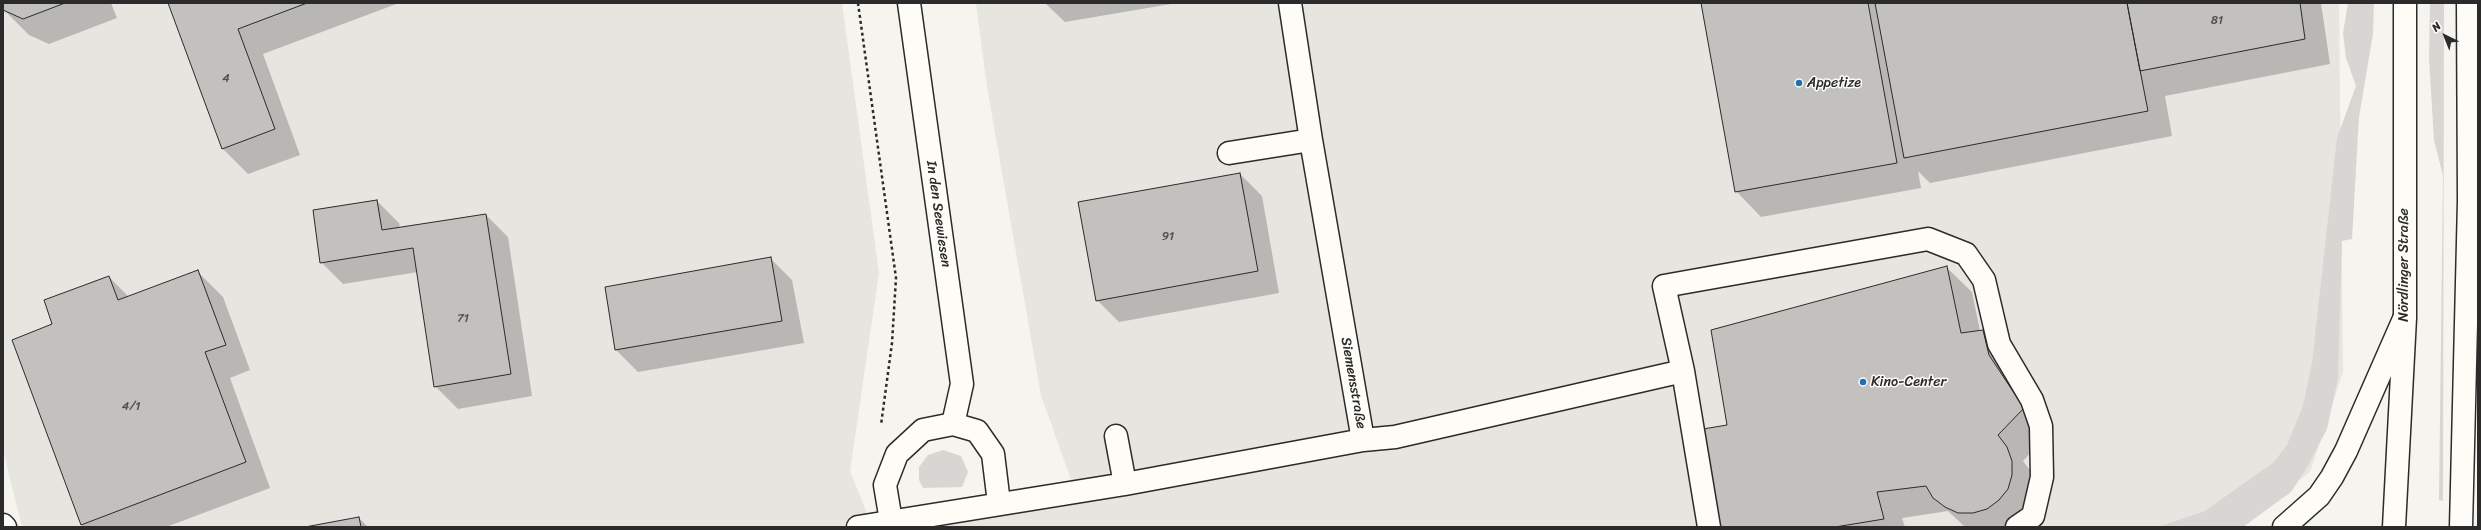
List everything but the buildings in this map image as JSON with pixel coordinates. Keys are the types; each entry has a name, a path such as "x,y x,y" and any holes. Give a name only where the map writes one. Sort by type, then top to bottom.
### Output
{"street":[{"name":"In den Seewiesen","path":"909,3 962,384 953,424"},
{"name":"Siemensstraße","path":"858,527 1124,484 1363,440 1311,140 1290,3"},
{"name":"Nördlinger Straße","path":"2394,527 2405,318 2405,3"},
{"path":"2461,527 2470,201 2468,3"},
{"path":"1229,153 1311,140"},
{"path":"1709,527 1683,371 1664,286 1928,238 1966,254 1984,280 1999,344 2032,400 2040,426 2042,477 2033,516 2016,527"},
{"path":"2284,527 2319,496 2332,477 2346,451 2405,318"},
{"path":"1363,440 1395,437 1683,371"},
{"path":"891,521 885,485 896,454 923,430 953,424 977,431 993,454 1000,503"},
{"path":"1116,436 1124,484"}],"path":[{"path":"858,3 896,278 886,394 880,432"}],"shaded area":[{"path":"3,3 842,3 879,273 850,471 871,523 1075,491 1041,395 987,87 976,3 2339,3 2343,372 2310,472 2236,527 24,527 21,523 3,450"},
{"path":"2348,3 2374,3 2373,34 2359,117 2352,239 2342,241 2338,378 2327,429 2306,469 2291,492 2243,527 2158,527 2205,511 2274,462 2287,445 2303,406 2312,363 2337,138 2356,86 2346,58 2343,33"},
{"path":"2430,3 2444,3 2443,501 2439,500 2443,176 2434,140 2429,58"},
{"path":"943,450 961,456 968,472 962,487 923,488 919,480 919,467 928,455"}],"place":[{"name":"Appetize","path":"1799,83"},
{"name":"Kino-Center","path":"1863,382"}]}
